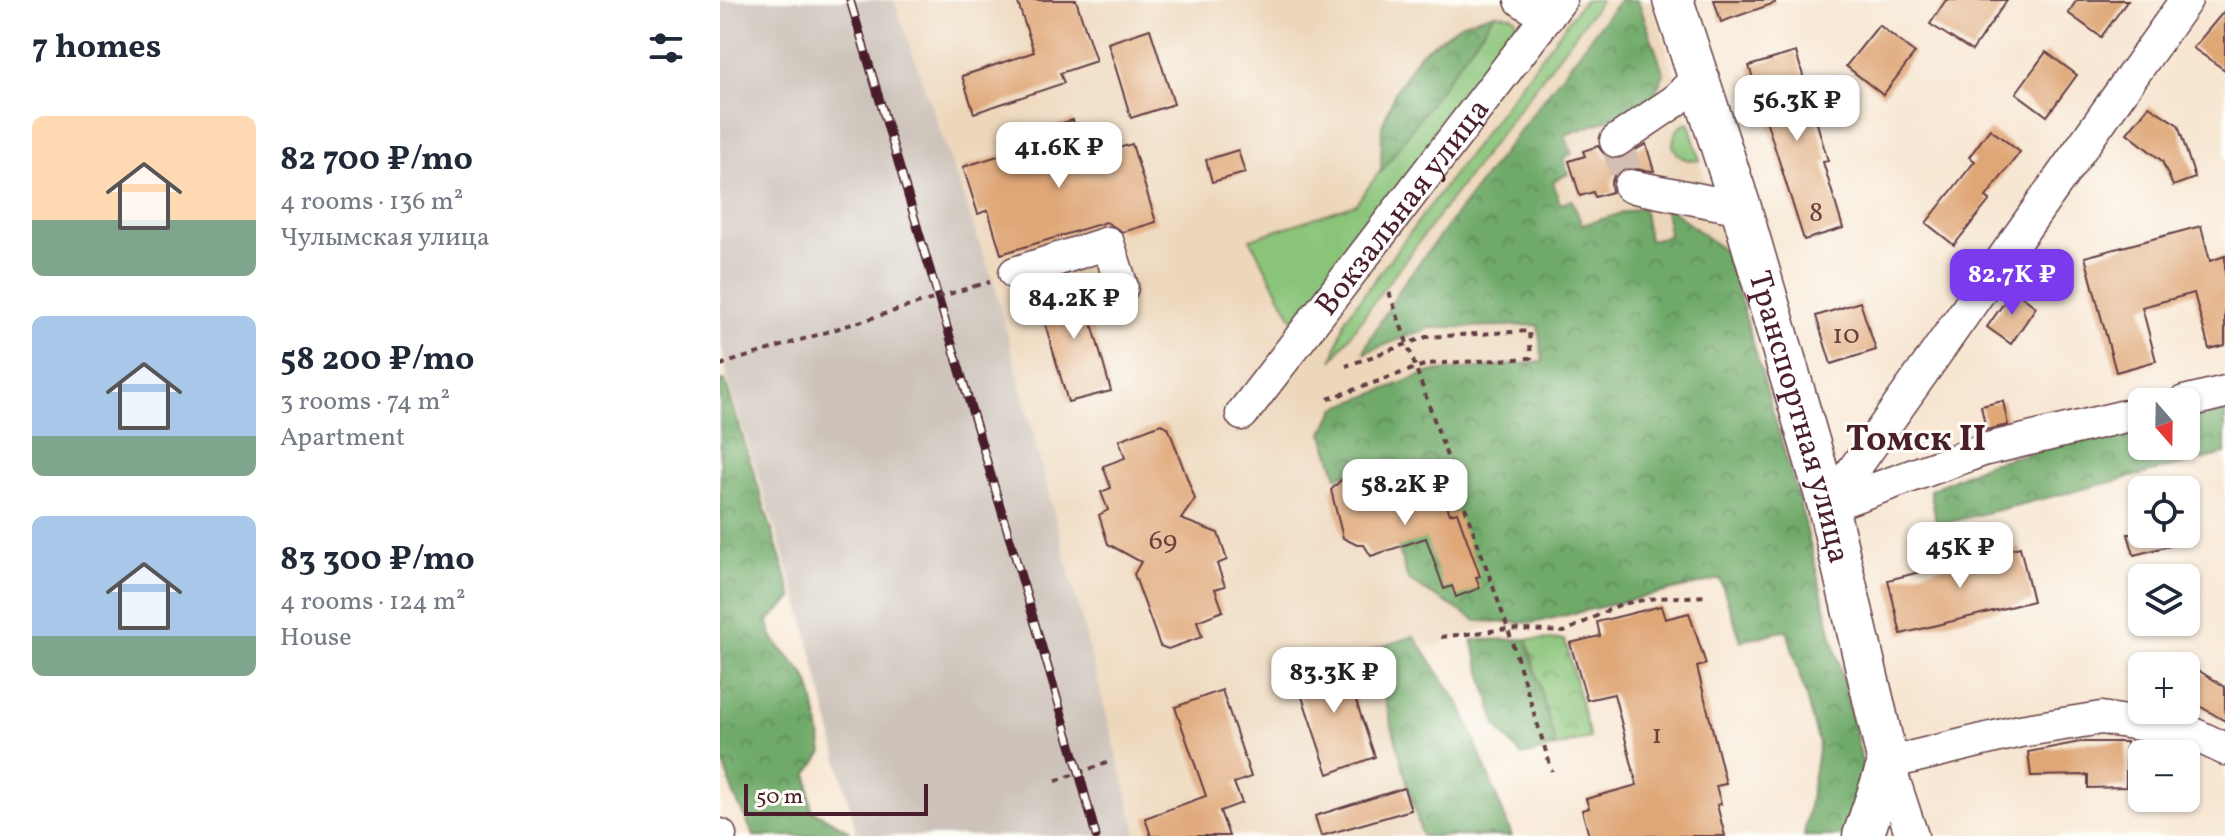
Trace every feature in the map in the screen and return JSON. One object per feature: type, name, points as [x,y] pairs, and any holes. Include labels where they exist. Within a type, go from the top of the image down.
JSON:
[{"type":"main road","name":"Транспортная улица","points":[[1673,0],[1741,208],[1828,506],[1888,763]]},
{"type":"main road","points":[[1863,836],[1888,763]]},
{"type":"street","points":[[1828,506],[2186,0]]},
{"type":"street","name":"Вокзальная улица","points":[[1242,414],[1543,6]]},
{"type":"street","points":[[1616,141],[1675,101],[1698,77]]},
{"type":"street","points":[[1630,186],[1741,208]]},
{"type":"street","points":[[1015,273],[1108,243],[1122,287]]},
{"type":"street","points":[[2200,398],[2225,392]]},
{"type":"street","points":[[1828,506],[1983,450],[2128,415]]},
{"type":"street","points":[[1888,763],[2020,731],[2101,718],[2189,732],[2225,749]]},
{"type":"street","name":"Транспортная улица","points":[[1888,763],[1912,836]]},
{"type":"path","points":[[720,365],[975,286]]},
{"type":"path","points":[[1389,292],[1508,629],[1552,771]]},
{"type":"path","points":[[1328,399],[1427,364],[1531,358],[1529,331],[1426,337],[1346,366]]},
{"type":"path","points":[[1441,637],[1508,629],[1564,632],[1621,604],[1656,598],[1709,596]]},
{"type":"path","points":[[1056,781],[1109,762]]},
{"type":"shaded area","points":[[720,0],[894,0],[995,287],[1138,836],[857,836],[802,613],[727,378],[720,334]]},
{"type":"shaded area","points":[[894,0],[1652,0],[1804,519],[1416,652],[1445,836],[1138,836],[995,287]]},
{"type":"green space","points":[[1584,0],[1601,0],[1332,361],[1346,318]]},
{"type":"green space","points":[[1619,0],[1638,0],[1664,74],[1649,105],[1565,135],[1572,154],[1563,158],[1568,174],[1553,181],[1560,204],[1572,200],[1582,225],[1643,207],[1649,240],[1669,236],[1665,205],[1727,253],[1804,519],[1860,752],[1863,769],[1842,836],[1804,836],[1819,744],[1787,630],[1741,641],[1720,579],[1533,623],[1477,621],[1408,580],[1374,465],[1337,477],[1323,433],[1336,408],[1430,372],[1543,362],[1538,325],[1429,328],[1364,353],[1403,284]]},
{"type":"green space","points":[[1495,13],[1513,16],[1517,22],[1515,33],[1311,305],[1293,320],[1250,239],[1356,204]]},
{"type":"green space","points":[[1495,13],[1381,172],[1382,126],[1395,92],[1419,54],[1462,23]]},
{"type":"green space","points":[[1689,123],[1700,160],[1684,159],[1673,146],[1676,131]]},
{"type":"green space","points":[[725,380],[793,598],[768,621],[770,630],[778,645],[806,677],[812,691],[823,752],[808,774],[811,810],[848,830],[849,836],[754,836],[734,795],[722,760],[720,381]]},
{"type":"green space","points":[[2225,405],[2225,454],[1937,525],[1930,490],[1986,464],[2128,428],[2128,460],[2200,460],[2200,411]]},
{"type":"green space","points":[[1414,636],[1462,708],[1512,836],[1422,836],[1371,650]]},
{"type":"green space","points":[[1527,639],[1556,747],[1522,756],[1497,727],[1472,640]]},
{"type":"green space","points":[[1527,639],[1565,640],[1590,738],[1556,747]]},
{"type":"building","points":[[1017,0],[1076,0],[1096,61],[1060,73],[1064,83],[974,113],[962,76],[1034,52]]},
{"type":"building","points":[[1714,0],[1774,0],[1775,3],[1721,22]]},
{"type":"building","points":[[1946,0],[2007,0],[1972,51],[1930,24]]},
{"type":"building","points":[[2077,0],[2128,0],[2101,37],[2068,13]]},
{"type":"building","points":[[2225,10],[2225,70],[2193,48]]},
{"type":"building","points":[[1879,25],[1915,53],[1883,95],[1846,66]]},
{"type":"building","points":[[1150,29],[1174,104],[1131,118],[1108,43]]},
{"type":"building","points":[[1796,52],[1828,161],[1823,162],[1843,228],[1804,240],[1749,66]]},
{"type":"building","points":[[2046,52],[2077,75],[2047,116],[2016,93]]},
{"type":"building","points":[[2149,106],[2178,125],[2195,178],[2173,186],[2162,161],[2127,133]]},
{"type":"building","points":[[1073,120],[1085,158],[1132,144],[1156,222],[1123,232],[1106,222],[1001,254],[988,210],[978,214],[963,167],[1055,138],[1051,126]]},
{"type":"building","points":[[1990,129],[2020,152],[1986,197],[1990,200],[1954,245],[1926,223],[1975,161],[1969,157]]},
{"type":"building","points":[[1646,144],[1654,171],[1625,168],[1615,174],[1611,183],[1612,192],[1595,197],[1593,192],[1580,196],[1569,161],[1585,156],[1583,151],[1598,146],[1607,158],[1618,160]]},
{"type":"building","points":[[1238,150],[1245,173],[1212,182],[1206,160]]},
{"type":"building","points":[[2201,226],[2210,261],[2225,256],[2225,345],[2209,349],[2194,293],[2142,307],[2156,361],[2116,372],[2085,257]]},
{"type":"building","points":[[1080,281],[1111,391],[1068,402],[1036,293]]},
{"type":"building","points":[[2013,290],[2036,307],[2011,344],[1987,327]]},
{"type":"building","points":[[1860,302],[1876,350],[1831,364],[1816,316]]},
{"type":"building","points":[[2003,401],[2008,425],[1986,430],[1981,406]]},
{"type":"building","points":[[1161,424],[1168,427],[1195,499],[1181,519],[1218,533],[1227,560],[1217,564],[1225,586],[1215,589],[1223,611],[1197,621],[1202,637],[1168,649],[1160,646],[1134,574],[1141,562],[1108,544],[1099,515],[1108,510],[1101,492],[1111,488],[1103,466],[1125,458],[1119,440]]},
{"type":"building","points":[[1373,465],[1388,510],[1442,491],[1450,514],[1457,512],[1480,576],[1476,577],[1480,588],[1456,597],[1452,586],[1444,589],[1426,538],[1371,556],[1364,545],[1343,538],[1331,490],[1347,474]]},
{"type":"building","points":[[2020,547],[2033,601],[1901,634],[1888,580]]},
{"type":"building","points":[[2132,548],[2162,548],[2134,555]]},
{"type":"building","points":[[1661,606],[1665,619],[1689,613],[1706,664],[1697,667],[1726,784],[1716,786],[1725,836],[1589,836],[1582,810],[1589,808],[1586,799],[1637,785],[1614,694],[1587,700],[1570,643],[1600,636],[1597,622]]},
{"type":"building","points":[[1341,657],[1375,757],[1328,774],[1294,673]]},
{"type":"building","points":[[2200,671],[2225,687],[2225,721],[2200,706]]},
{"type":"building","points":[[1222,690],[1251,777],[1234,783],[1242,803],[1220,811],[1229,836],[1151,836],[1145,818],[1206,796],[1175,707]]},
{"type":"building","points":[[2080,742],[2126,742],[2126,787],[2088,788],[2088,775],[2031,776],[2028,752]]},
{"type":"building","points":[[1404,788],[1411,810],[1321,836],[1315,816]]},
{"type":"tunnel","points":[[1616,141],[1630,186]]},
{"type":"railway","points":[[850,0],[1096,836]]},
{"type":"district","name":"Томск II","points":[[1916,437]]}]
